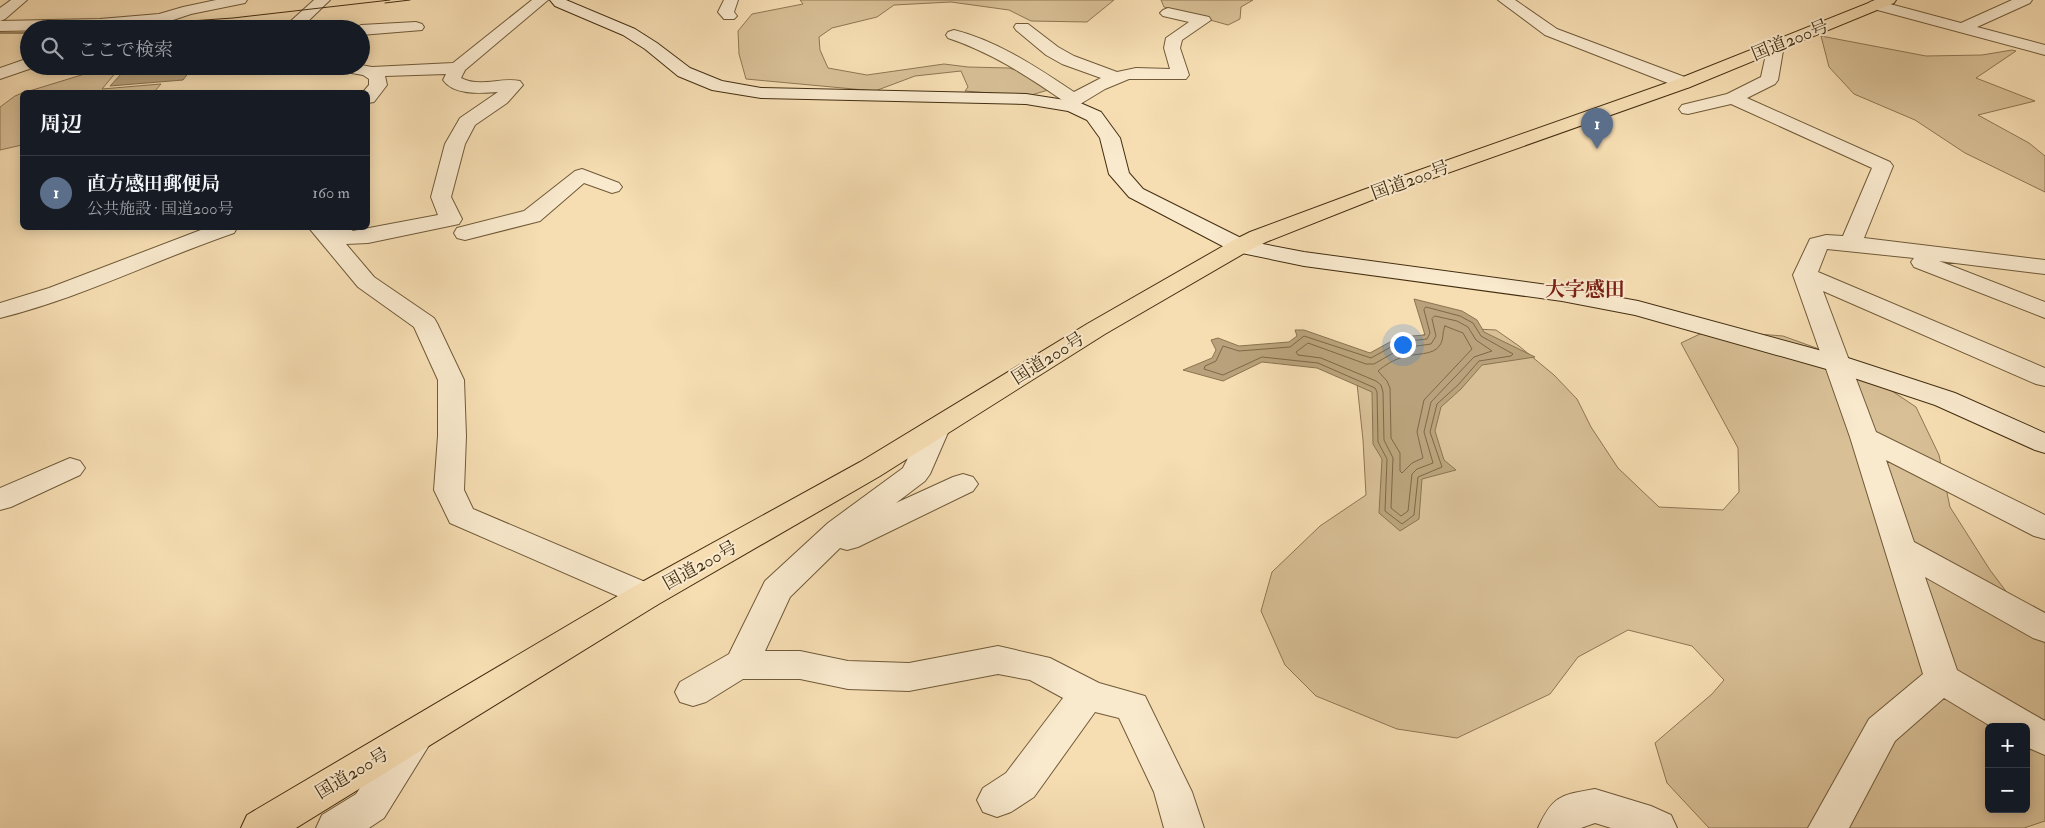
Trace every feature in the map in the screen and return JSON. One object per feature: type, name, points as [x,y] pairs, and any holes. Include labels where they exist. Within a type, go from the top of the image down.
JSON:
[{"type":"highway","name":"国道200号","points":[[261,828],[645,596],[870,469],[1096,329],[1240,246],[1370,194],[1684,83],[1882,3]]},
{"type":"street","points":[[0,16],[20,0]]},
{"type":"street","points":[[151,20],[161,19],[188,10],[240,0]]},
{"type":"street","points":[[300,20],[323,0]]},
{"type":"street","points":[[481,248],[458,226],[441,197],[455,144],[468,122],[500,99],[514,85],[475,87],[458,85],[452,80],[457,68],[541,0]]},
{"type":"street","points":[[557,0],[560,3],[629,32],[651,46],[684,72],[718,86],[761,93],[1026,99],[1069,102],[1118,78],[1135,73],[1180,75],[1172,48],[1174,38],[1204,20],[1168,12]]},
{"type":"street","points":[[729,16],[726,12],[731,0]]},
{"type":"street","points":[[1505,0],[1551,32],[1684,83]]},
{"type":"street","points":[[1962,28],[2025,0]]},
{"type":"street","points":[[1882,3],[1962,28],[2045,49]]},
{"type":"street","points":[[0,26],[20,26]]},
{"type":"street","points":[[370,30],[416,27]]},
{"type":"street","points":[[1022,27],[1068,60],[1118,78]]},
{"type":"street","points":[[954,35],[976,41],[1002,53],[1069,102],[1094,116],[1110,138],[1119,174],[1136,193],[1240,246],[1304,259],[1562,294],[1628,306],[1839,364],[1946,399],[2045,444]]},
{"type":"street","points":[[1688,109],[1733,98],[1769,80],[1776,45]]},
{"type":"street","points":[[0,74],[20,66]]},
{"type":"street","points":[[370,72],[457,68]]},
{"type":"street","points":[[370,73],[377,77],[378,85],[370,95]]},
{"type":"street","points":[[1733,98],[1883,166],[1852,242]]},
{"type":"street","points":[[338,230],[348,238],[532,216],[582,174],[612,187]]},
{"type":"street","points":[[0,311],[98,278],[220,230]]},
{"type":"street","points":[[322,230],[366,282],[425,323],[451,380],[452,436],[449,490],[461,516],[645,596]]},
{"type":"street","points":[[2017,723],[1942,678],[1864,437],[1806,275],[1818,244],[1826,242],[1852,242],[2045,267]]},
{"type":"street","points":[[1886,247],[2045,311]]},
{"type":"street","points":[[1806,275],[2045,378]]},
{"type":"street","points":[[742,665],[778,590],[839,531],[915,474],[936,428]]},
{"type":"street","points":[[1864,437],[2045,528]]},
{"type":"street","points":[[0,500],[70,468]]},
{"type":"street","points":[[814,555],[963,484]]},
{"type":"street","points":[[1900,548],[2045,629]]},
{"type":"street","points":[[693,692],[737,665],[800,665],[848,674],[909,676],[998,660],[1038,668],[1091,696],[1132,706],[1173,792],[1184,828]]},
{"type":"street","points":[[1828,828],[1882,730],[1942,678]]},
{"type":"street","points":[[996,800],[1020,785],[1080,703],[1091,696]]},
{"type":"street","points":[[2030,731],[2045,740]]},
{"type":"street","points":[[336,828],[370,806],[417,734]]},
{"type":"street","points":[[1558,828],[1570,811],[1595,806],[1637,818],[1657,828]]},
{"type":"shaded area","points":[[800,0],[1114,0],[1087,22],[1031,21],[1009,10],[951,2],[894,5],[877,17],[832,28],[819,37],[820,50],[828,68],[867,75],[944,64],[968,67],[1009,68],[1037,77],[1055,88],[1028,96],[965,91],[968,87],[961,71],[915,76],[875,91],[746,79],[739,54],[738,31],[752,14],[803,4]]},
{"type":"shaded area","points":[[1161,0],[1253,0],[1241,7],[1240,19],[1228,25],[1164,7]]},
{"type":"shaded area","points":[[1821,36],[1926,56],[1982,55],[2016,51],[1976,78],[2035,101],[1978,115],[2029,143],[2045,156],[2045,192],[1965,153],[1915,120],[1854,94],[1829,67]]},
{"type":"shaded area","points":[[81,75],[114,75],[102,89],[161,84],[156,90],[33,90]]},
{"type":"shaded area","points":[[20,94],[20,145],[0,150],[0,107]]},
{"type":"shaded area","points":[[1455,328],[1496,330],[1554,375],[1577,399],[1591,427],[1618,468],[1659,507],[1723,510],[1739,492],[1738,448],[1681,343],[1700,334],[1732,332],[1783,336],[1819,349],[1877,381],[1916,407],[1939,455],[1950,507],[1990,570],[2045,643],[2045,821],[2024,828],[1709,828],[1667,783],[1655,743],[1712,694],[1724,680],[1692,646],[1628,630],[1578,657],[1550,694],[1457,738],[1397,729],[1316,696],[1285,665],[1261,611],[1272,572],[1320,526],[1366,495],[1363,440],[1356,374],[1396,344],[1432,332]]},
{"type":"water","points":[[120,75],[187,75],[183,80],[110,86]]},
{"type":"water","points":[[1414,299],[1462,311],[1477,320],[1484,332],[1535,357],[1482,365],[1461,389],[1441,407],[1435,431],[1444,460],[1456,470],[1422,479],[1419,519],[1400,531],[1379,513],[1382,459],[1373,444],[1372,392],[1317,368],[1262,362],[1223,381],[1183,370],[1212,358],[1216,350],[1211,340],[1218,338],[1239,346],[1289,342],[1297,336],[1295,330],[1304,330],[1370,353],[1399,337],[1425,335]]},
{"type":"tram line","points":[[204,20],[390,0]]},
{"type":"tram line","points":[[385,3],[410,0]]},
{"type":"tram line","points":[[0,33],[20,33]]},
{"type":"place","name":"直方感田郵便局","points":[[1597,149]]},
{"type":"district","name":"大字感田","points":[[1585,289]]}]
